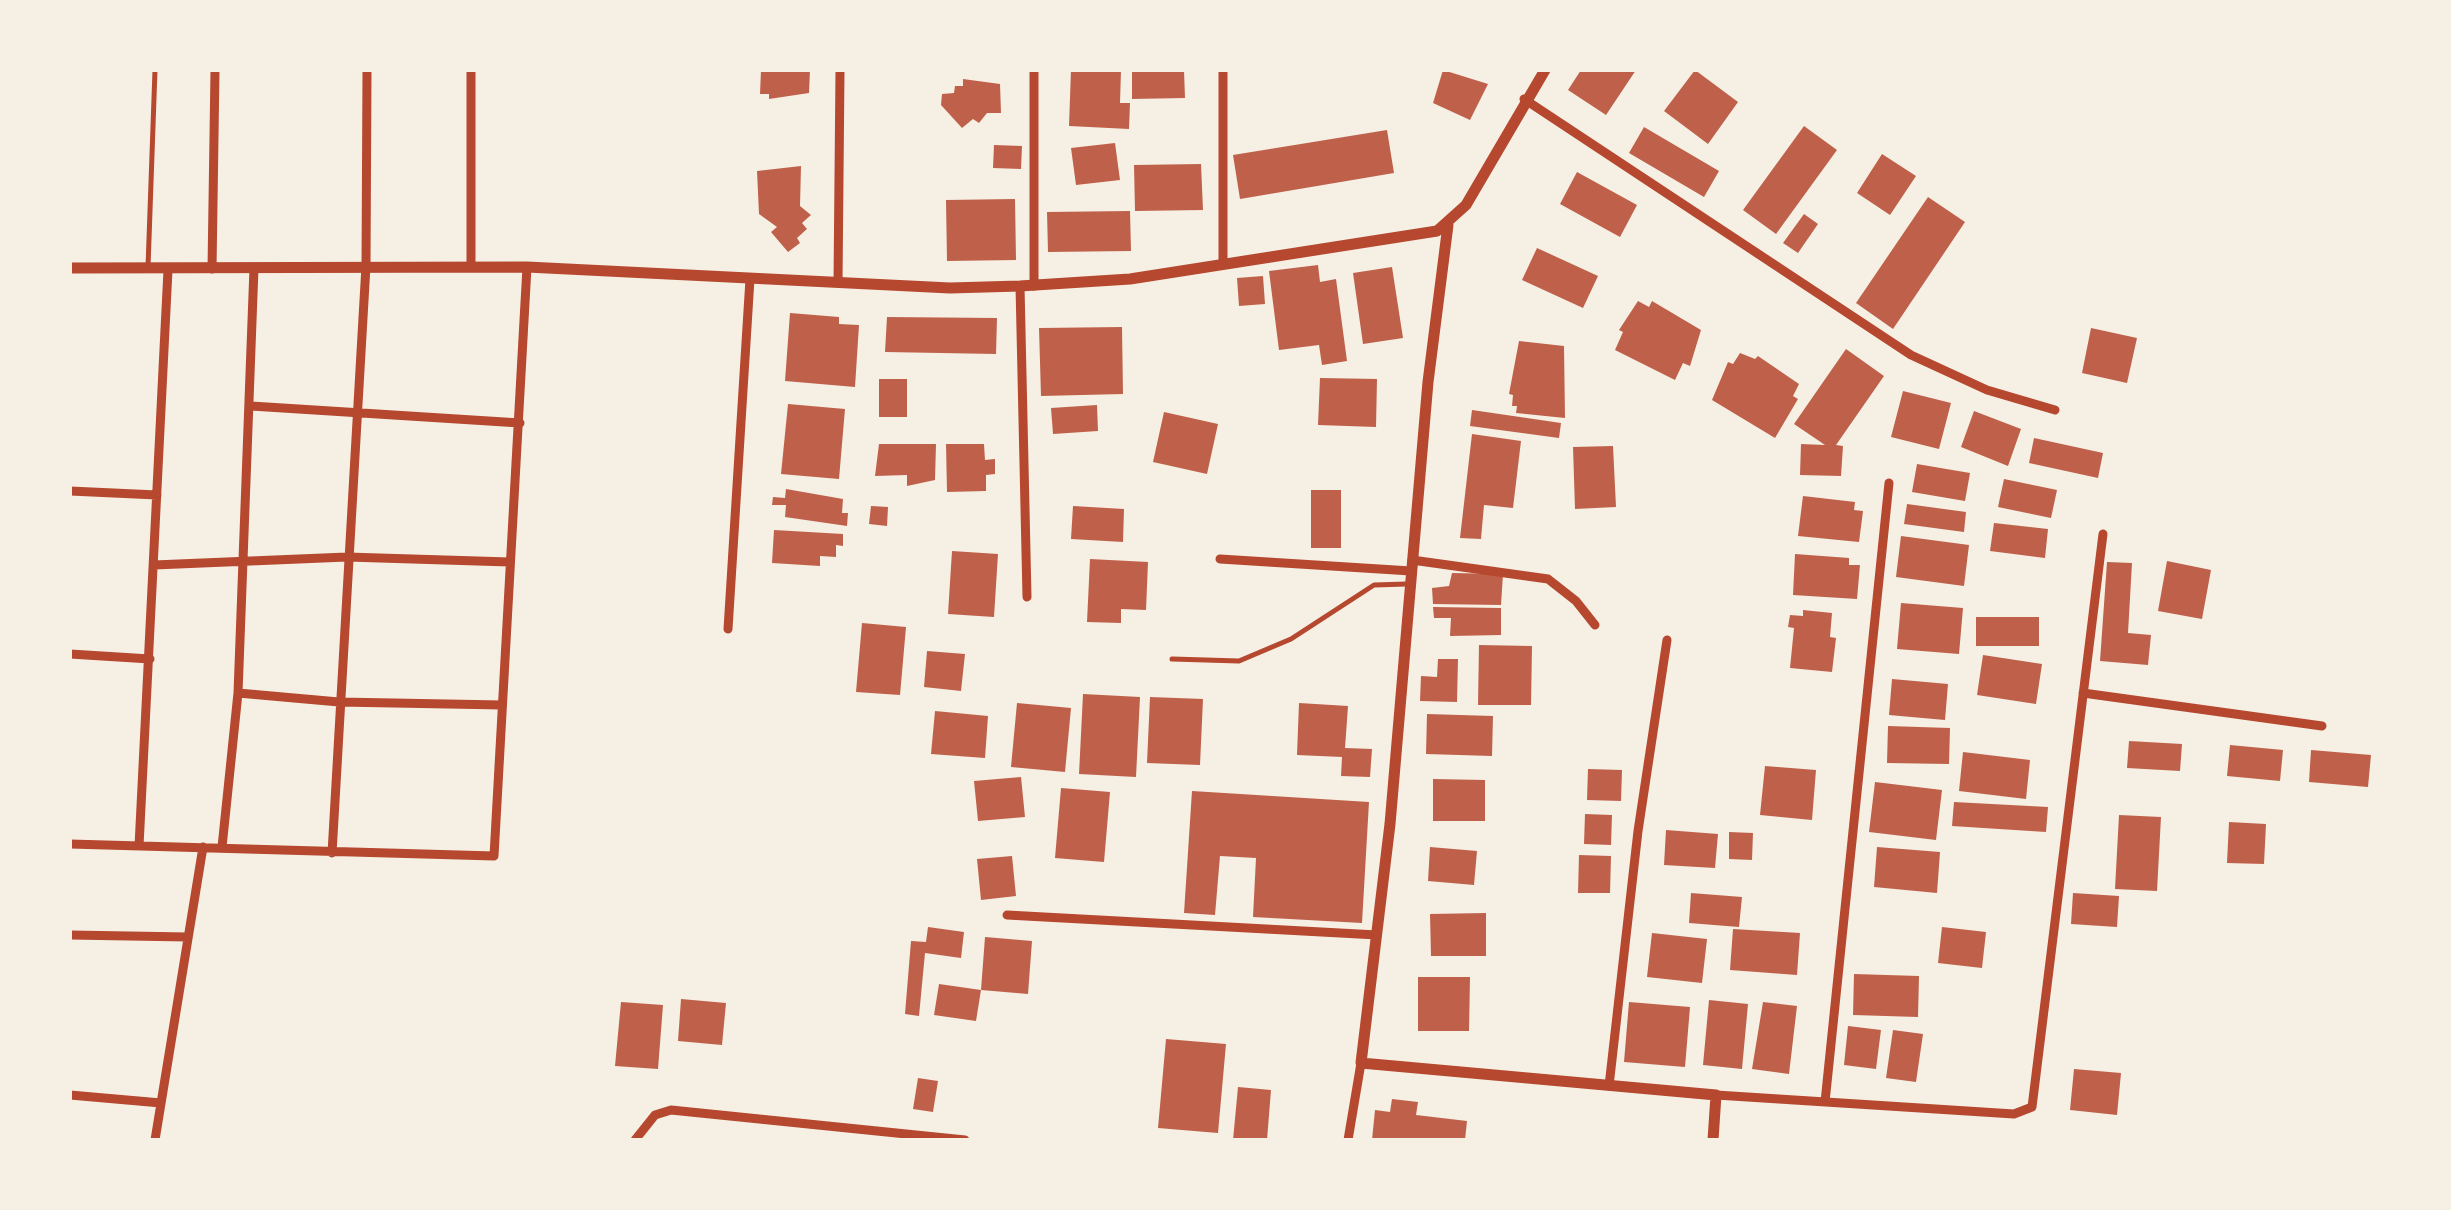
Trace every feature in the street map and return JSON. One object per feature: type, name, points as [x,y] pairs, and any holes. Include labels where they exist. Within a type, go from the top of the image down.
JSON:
[{"type":"street","points":[[212,269],[215,70]]},
{"type":"street","points":[[332,853],[366,266],[367,70]]},
{"type":"street","points":[[471,70],[471,267]]},
{"type":"street","points":[[838,284],[840,70]]},
{"type":"street","points":[[1034,70],[1034,286]]},
{"type":"street","points":[[1223,70],[1224,263]]},
{"type":"street","points":[[70,268],[528,267],[838,284],[1020,286],[1130,278],[1425,234],[1448,225],[1466,205],[1524,99],[1545,70]]},
{"type":"street","points":[[1524,99],[1912,356],[1987,390],[2055,410]]},
{"type":"street","points":[[1348,1140],[1362,1063],[1377,935],[1448,225]]},
{"type":"street","points":[[70,844],[494,856],[528,267]]},
{"type":"street","points":[[222,847],[238,693],[254,268]]},
{"type":"street","points":[[139,846],[168,270]]},
{"type":"street","points":[[728,628],[750,279]]},
{"type":"street","points":[[1020,286],[1027,597]]},
{"type":"street","points":[[251,406],[520,423]]},
{"type":"street","points":[[1825,1102],[1889,483]]},
{"type":"street","points":[[70,491],[157,495]]},
{"type":"street","points":[[1362,1063],[1716,1095],[2028,1112],[2032,1107],[2103,534]]},
{"type":"street","points":[[154,565],[347,557],[510,562]]},
{"type":"street","points":[[1220,559],[1548,579],[1576,601],[1594,624]]},
{"type":"street","points":[[1609,1086],[1638,831],[1668,640]]},
{"type":"street","points":[[70,654],[150,659]]},
{"type":"street","points":[[238,693],[339,702],[502,705]]},
{"type":"street","points":[[2083,693],[2322,726]]},
{"type":"street","points":[[155,1140],[203,847]]},
{"type":"street","points":[[1008,914],[1377,935]]},
{"type":"street","points":[[70,935],[188,937]]},
{"type":"street","points":[[70,1095],[161,1103]]},
{"type":"street","points":[[1713,1140],[1716,1095]]},
{"type":"street","points":[[635,1140],[655,1116],[671,1110],[965,1140]]},
{"type":"lane","points":[[148,269],[155,70]]},
{"type":"lane","points":[[1172,659],[1240,661],[1291,639],[1374,585],[1411,571]]},
{"type":"building","points":[[761,70],[810,70],[809,93],[769,99],[769,94],[760,94]]},
{"type":"building","points":[[1071,70],[1121,70],[1120,103],[1130,103],[1129,129],[1069,126]]},
{"type":"building","points":[[1132,70],[1184,70],[1185,98],[1132,99]]},
{"type":"building","points":[[1443,70],[1488,84],[1470,120],[1433,103]]},
{"type":"building","points":[[1581,70],[1636,70],[1606,115],[1568,90]]},
{"type":"building","points":[[1695,70],[1738,102],[1708,144],[1664,111]]},
{"type":"building","points":[[963,79],[1000,84],[1001,113],[987,113],[979,123],[973,119],[962,128],[941,105],[942,94],[954,93],[955,86],[963,86]]},
{"type":"building","points":[[1804,126],[1837,150],[1776,234],[1743,210]]},
{"type":"building","points":[[1644,127],[1719,171],[1704,197],[1629,153]]},
{"type":"building","points":[[1387,130],[1394,173],[1240,199],[1233,155]]},
{"type":"building","points":[[1115,143],[1120,180],[1076,185],[1071,148]]},
{"type":"building","points":[[994,145],[1022,146],[1021,169],[993,168]]},
{"type":"building","points":[[1882,154],[1916,176],[1890,215],[1857,193]]},
{"type":"building","points":[[1201,164],[1203,210],[1135,211],[1134,165]]},
{"type":"building","points":[[801,166],[800,206],[811,215],[802,223],[807,229],[797,238],[800,243],[788,252],[771,232],[777,227],[759,214],[757,171]]},
{"type":"building","points":[[1577,172],[1637,205],[1620,237],[1560,204]]},
{"type":"building","points":[[1928,197],[1965,222],[1893,329],[1856,303]]},
{"type":"building","points":[[1015,199],[1016,260],[947,261],[946,200]]},
{"type":"building","points":[[1130,211],[1131,251],[1048,252],[1047,212]]},
{"type":"building","points":[[1804,214],[1818,224],[1798,253],[1783,243]]},
{"type":"building","points":[[1537,248],[1598,276],[1583,308],[1522,280]]},
{"type":"building","points":[[1318,265],[1320,282],[1336,279],[1347,361],[1322,365],[1319,345],[1279,350],[1269,271]]},
{"type":"building","points":[[1392,267],[1403,338],[1363,344],[1353,273]]},
{"type":"building","points":[[1263,276],[1265,304],[1239,306],[1237,278]]},
{"type":"building","points":[[1638,301],[1649,307],[1652,301],[1701,330],[1690,366],[1683,363],[1675,380],[1615,350],[1623,332],[1619,330]]},
{"type":"building","points":[[790,313],[839,317],[839,324],[859,325],[855,387],[785,381]]},
{"type":"building","points":[[887,317],[997,318],[996,354],[885,352]]},
{"type":"building","points":[[1122,327],[1123,394],[1041,396],[1039,328]]},
{"type":"building","points":[[2091,328],[2137,338],[2127,383],[2082,373]]},
{"type":"building","points":[[1519,341],[1564,346],[1565,418],[1516,413],[1513,395],[1509,394]]},
{"type":"building","points":[[1846,349],[1884,376],[1836,445],[1843,446],[1841,476],[1800,475],[1801,444],[1825,445],[1794,424]]},
{"type":"building","points":[[1740,353],[1755,359],[1758,356],[1799,384],[1793,396],[1798,399],[1775,438],[1712,400],[1728,362],[1733,364]]},
{"type":"building","points":[[1320,378],[1377,379],[1376,427],[1318,425]]},
{"type":"building","points":[[879,379],[907,379],[907,417],[879,417]]},
{"type":"building","points":[[1903,391],[1951,403],[1939,449],[1891,437]]},
{"type":"building","points":[[788,404],[845,409],[839,479],[781,474]]},
{"type":"building","points":[[1097,405],[1098,431],[1053,434],[1051,408]]},
{"type":"building","points":[[1472,410],[1561,423],[1559,438],[1470,426]]},
{"type":"building","points":[[1974,411],[2021,429],[2008,466],[1961,447]]},
{"type":"building","points":[[1164,412],[1218,424],[1207,474],[1153,462]]},
{"type":"building","points":[[1472,434],[1521,441],[1513,508],[1484,505],[1481,539],[1460,538]]},
{"type":"building","points":[[2034,438],[2103,453],[2098,478],[2029,463]]},
{"type":"building","points":[[879,444],[936,444],[935,480],[907,486],[907,475],[875,476]]},
{"type":"building","points":[[946,444],[984,444],[985,460],[995,459],[995,474],[986,475],[986,491],[947,492]]},
{"type":"building","points":[[1613,446],[1616,507],[1575,509],[1573,447]]},
{"type":"building","points":[[1917,464],[1970,473],[1965,501],[1912,492]]},
{"type":"building","points":[[2004,479],[2057,490],[2051,518],[1998,507]]},
{"type":"building","points":[[786,489],[843,499],[842,513],[848,513],[847,526],[785,517],[786,505],[772,505],[773,497],[785,498]]},
{"type":"building","points":[[1311,490],[1341,490],[1341,548],[1311,548]]},
{"type":"building","points":[[1803,496],[1855,502],[1854,510],[1863,511],[1859,542],[1798,536]]},
{"type":"building","points":[[1907,504],[1966,512],[1964,532],[1904,524]]},
{"type":"building","points":[[871,506],[888,507],[887,526],[869,524]]},
{"type":"building","points":[[1073,506],[1124,509],[1123,542],[1071,539]]},
{"type":"building","points":[[1994,523],[2048,529],[2045,558],[1990,551]]},
{"type":"building","points":[[774,530],[843,534],[843,546],[836,545],[836,557],[820,556],[820,566],[772,563]]},
{"type":"building","points":[[1901,536],[1969,545],[1964,586],[1896,577]]},
{"type":"building","points":[[952,551],[998,554],[994,617],[948,614]]},
{"type":"building","points":[[1795,554],[1849,558],[1849,565],[1860,565],[1857,599],[1793,595]]},
{"type":"building","points":[[1090,559],[1148,562],[1146,610],[1121,609],[1121,623],[1087,622]]},
{"type":"building","points":[[2167,561],[2211,570],[2202,619],[2158,611]]},
{"type":"building","points":[[2107,562],[2132,563],[2128,633],[2151,635],[2148,665],[2100,661]]},
{"type":"building","points":[[1452,573],[1503,574],[1501,605],[1433,604],[1432,588],[1449,586]]},
{"type":"building","points":[[1901,603],[1963,608],[1959,654],[1897,649]]},
{"type":"building","points":[[1433,607],[1501,608],[1501,635],[1450,636],[1451,618],[1434,618]]},
{"type":"building","points":[[1803,610],[1832,613],[1830,637],[1836,638],[1832,672],[1790,668],[1794,628],[1788,627],[1790,615],[1803,616]]},
{"type":"building","points":[[1976,617],[2039,617],[2039,646],[1976,646]]},
{"type":"building","points":[[862,623],[906,627],[900,695],[856,692]]},
{"type":"building","points":[[1479,645],[1532,646],[1531,705],[1478,705]]},
{"type":"building","points":[[927,651],[965,654],[961,691],[924,687]]},
{"type":"building","points":[[1983,655],[2042,664],[2036,704],[1977,695]]},
{"type":"building","points":[[1438,659],[1458,659],[1457,702],[1420,701],[1421,676],[1437,677]]},
{"type":"building","points":[[1892,679],[1948,684],[1945,720],[1889,715]]},
{"type":"building","points":[[1083,694],[1140,697],[1136,777],[1079,774]]},
{"type":"building","points":[[1150,697],[1203,699],[1200,765],[1147,763]]},
{"type":"building","points":[[1017,703],[1071,708],[1065,772],[1011,767]]},
{"type":"building","points":[[1299,703],[1348,706],[1345,748],[1372,749],[1370,777],[1341,776],[1342,757],[1297,755]]},
{"type":"building","points":[[935,711],[988,716],[985,758],[931,754]]},
{"type":"building","points":[[1427,714],[1493,716],[1492,756],[1426,754]]},
{"type":"building","points":[[1888,726],[1950,728],[1949,764],[1887,763]]},
{"type":"building","points":[[2129,741],[2182,744],[2180,771],[2127,768]]},
{"type":"building","points":[[2230,745],[2283,750],[2280,781],[2227,776]]},
{"type":"building","points":[[2311,750],[2371,755],[2368,787],[2309,782]]},
{"type":"building","points":[[1963,752],[2030,760],[2026,799],[1959,791]]},
{"type":"building","points":[[1765,766],[1816,770],[1812,820],[1760,815]]},
{"type":"building","points":[[1588,769],[1622,770],[1621,801],[1587,800]]},
{"type":"building","points":[[1021,777],[1025,817],[978,821],[974,781]]},
{"type":"building","points":[[1433,779],[1485,780],[1485,821],[1433,821]]},
{"type":"building","points":[[1875,782],[1942,790],[1936,840],[1869,832]]},
{"type":"building","points":[[1061,788],[1110,792],[1104,862],[1055,858]]},
{"type":"building","points":[[1192,791],[1369,802],[1362,923],[1253,917],[1256,858],[1220,856],[1215,915],[1184,913]]},
{"type":"building","points":[[1954,802],[2048,807],[2046,832],[1952,826]]},
{"type":"building","points":[[1585,814],[1612,815],[1611,845],[1584,844]]},
{"type":"building","points":[[2119,815],[2161,817],[2157,891],[2115,889]]},
{"type":"building","points":[[2229,822],[2266,824],[2264,864],[2227,863]]},
{"type":"building","points":[[1666,830],[1718,834],[1715,868],[1664,865]]},
{"type":"building","points":[[1729,832],[1753,833],[1752,860],[1729,859]]},
{"type":"building","points":[[1430,847],[1477,851],[1474,885],[1428,881]]},
{"type":"building","points":[[1877,847],[1940,852],[1937,893],[1874,887]]},
{"type":"building","points":[[1579,855],[1611,856],[1610,893],[1578,893]]},
{"type":"building","points":[[1012,856],[1016,896],[981,900],[977,859]]},
{"type":"building","points":[[1691,893],[1742,897],[1739,927],[1689,923]]},
{"type":"building","points":[[2073,893],[2119,896],[2117,927],[2071,924]]},
{"type":"building","points":[[1486,913],[1486,956],[1431,956],[1430,914]]},
{"type":"building","points":[[928,927],[964,932],[961,958],[925,953],[919,1016],[905,1014],[911,941],[926,942]]},
{"type":"building","points":[[1942,927],[1986,932],[1982,968],[1938,963]]},
{"type":"building","points":[[1733,929],[1800,933],[1797,975],[1730,970]]},
{"type":"building","points":[[1652,933],[1707,939],[1702,983],[1647,977]]},
{"type":"building","points":[[985,937],[1032,941],[1028,994],[981,990]]},
{"type":"building","points":[[1854,974],[1919,976],[1918,1017],[1853,1015]]},
{"type":"building","points":[[1418,977],[1470,977],[1469,1031],[1418,1031]]},
{"type":"building","points":[[939,984],[981,990],[976,1021],[934,1015]]},
{"type":"building","points":[[681,999],[726,1003],[722,1045],[678,1041]]},
{"type":"building","points":[[1709,1000],[1748,1004],[1742,1069],[1703,1065]]},
{"type":"building","points":[[621,1002],[663,1005],[658,1069],[615,1066]]},
{"type":"building","points":[[1629,1002],[1690,1007],[1685,1067],[1624,1062]]},
{"type":"building","points":[[1763,1002],[1797,1006],[1789,1074],[1752,1069]]},
{"type":"building","points":[[1848,1026],[1881,1030],[1876,1069],[1844,1065]]},
{"type":"building","points":[[1893,1030],[1923,1034],[1916,1082],[1886,1078]]},
{"type":"building","points":[[1166,1039],[1226,1044],[1218,1133],[1158,1128]]},
{"type":"building","points":[[2074,1069],[2121,1073],[2117,1115],[2070,1110]]},
{"type":"building","points":[[918,1078],[938,1081],[933,1112],[913,1109]]},
{"type":"building","points":[[1238,1087],[1271,1090],[1267,1140],[1233,1140]]},
{"type":"building","points":[[1392,1099],[1418,1102],[1416,1115],[1467,1121],[1465,1140],[1372,1140],[1375,1110],[1390,1112]]}]
